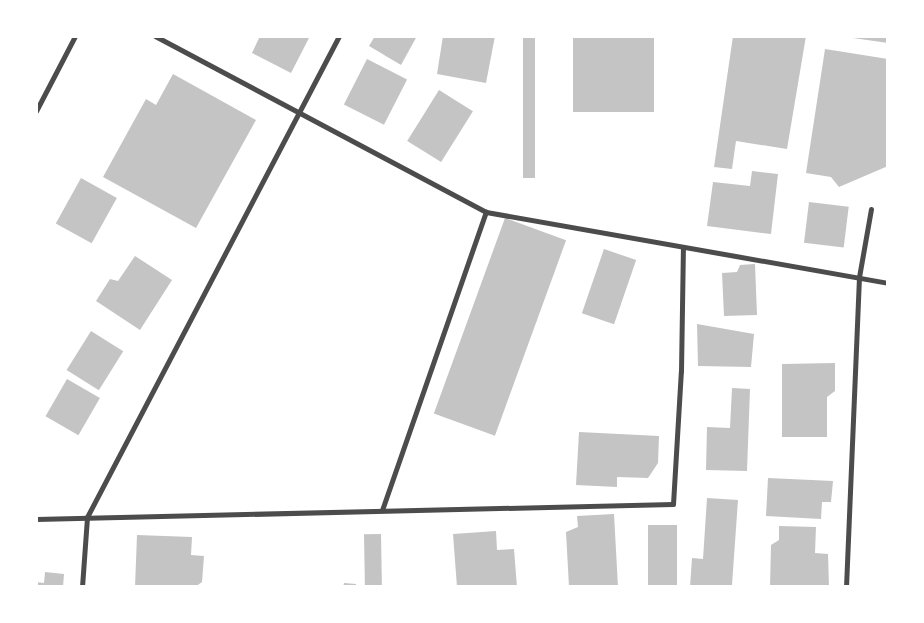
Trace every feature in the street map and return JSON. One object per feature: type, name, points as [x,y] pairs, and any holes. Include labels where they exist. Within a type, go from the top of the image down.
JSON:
[{"type":"street","points":[[36,111],[75,36]]},
{"type":"street","points":[[155,36],[298,114],[486,212],[683,249],[888,283]]},
{"type":"street","points":[[82,587],[86,517],[339,36]]},
{"type":"street","points":[[846,587],[859,277],[871,208]]},
{"type":"street","points":[[382,510],[486,212]]},
{"type":"street","points":[[36,519],[672,504],[681,371],[683,249]]},
{"type":"building","points":[[260,36],[310,36],[291,73],[252,53]]},
{"type":"building","points":[[375,36],[417,36],[401,65],[369,46]]},
{"type":"building","points":[[443,36],[495,36],[486,83],[437,74]]},
{"type":"building","points":[[523,36],[535,36],[535,178],[523,178]]},
{"type":"building","points":[[573,36],[654,36],[654,112],[573,112]]},
{"type":"building","points":[[733,36],[806,36],[787,149],[736,141],[732,169],[714,167]]},
{"type":"building","points":[[888,36],[888,43],[846,37]]},
{"type":"building","points":[[825,49],[888,59],[888,166],[839,187],[831,177],[806,173]]},
{"type":"building","points":[[367,59],[407,79],[384,125],[344,104]]},
{"type":"building","points":[[173,74],[256,120],[196,228],[103,177],[146,99],[156,105]]},
{"type":"building","points":[[439,90],[473,111],[441,162],[407,141]]},
{"type":"building","points":[[752,171],[778,174],[771,234],[707,226],[713,182],[750,186]]},
{"type":"building","points":[[81,178],[117,198],[92,243],[56,223]]},
{"type":"building","points":[[809,202],[849,207],[844,248],[804,243]]},
{"type":"building","points":[[505,218],[566,240],[495,436],[434,413]]},
{"type":"building","points":[[604,249],[636,260],[614,324],[582,313]]},
{"type":"building","points":[[135,256],[172,280],[140,330],[96,301],[110,279],[118,281]]},
{"type":"building","points":[[755,264],[757,315],[724,316],[722,273],[737,272],[740,265]]},
{"type":"building","points":[[697,324],[754,334],[751,367],[698,366]]},
{"type":"building","points":[[91,331],[123,351],[99,390],[67,370]]},
{"type":"building","points":[[835,363],[835,391],[827,397],[827,437],[782,437],[782,364]]},
{"type":"building","points":[[67,379],[100,398],[78,435],[46,416]]},
{"type":"building","points":[[732,388],[750,389],[747,471],[706,470],[707,427],[730,428]]},
{"type":"building","points":[[579,432],[659,436],[658,463],[648,478],[617,477],[617,487],[576,485]]},
{"type":"building","points":[[768,478],[833,481],[831,502],[822,502],[821,519],[766,516]]},
{"type":"building","points":[[707,498],[738,500],[732,585],[729,587],[690,587],[692,558],[703,559]]},
{"type":"building","points":[[614,514],[618,587],[569,587],[566,532],[578,527],[577,516]]},
{"type":"building","points":[[648,525],[677,525],[677,587],[648,587]]},
{"type":"building","points":[[779,526],[816,527],[815,553],[828,554],[829,587],[770,587],[771,545],[779,540]]},
{"type":"building","points":[[496,531],[497,550],[514,549],[517,587],[457,587],[453,534]]},
{"type":"building","points":[[364,534],[381,534],[382,587],[365,587]]},
{"type":"building","points":[[137,535],[192,537],[191,555],[204,556],[202,582],[195,587],[135,587]]},
{"type":"building","points":[[45,572],[64,574],[63,587],[36,587],[36,582],[44,583]]},
{"type":"building","points":[[344,583],[356,584],[356,587],[343,587]]}]
